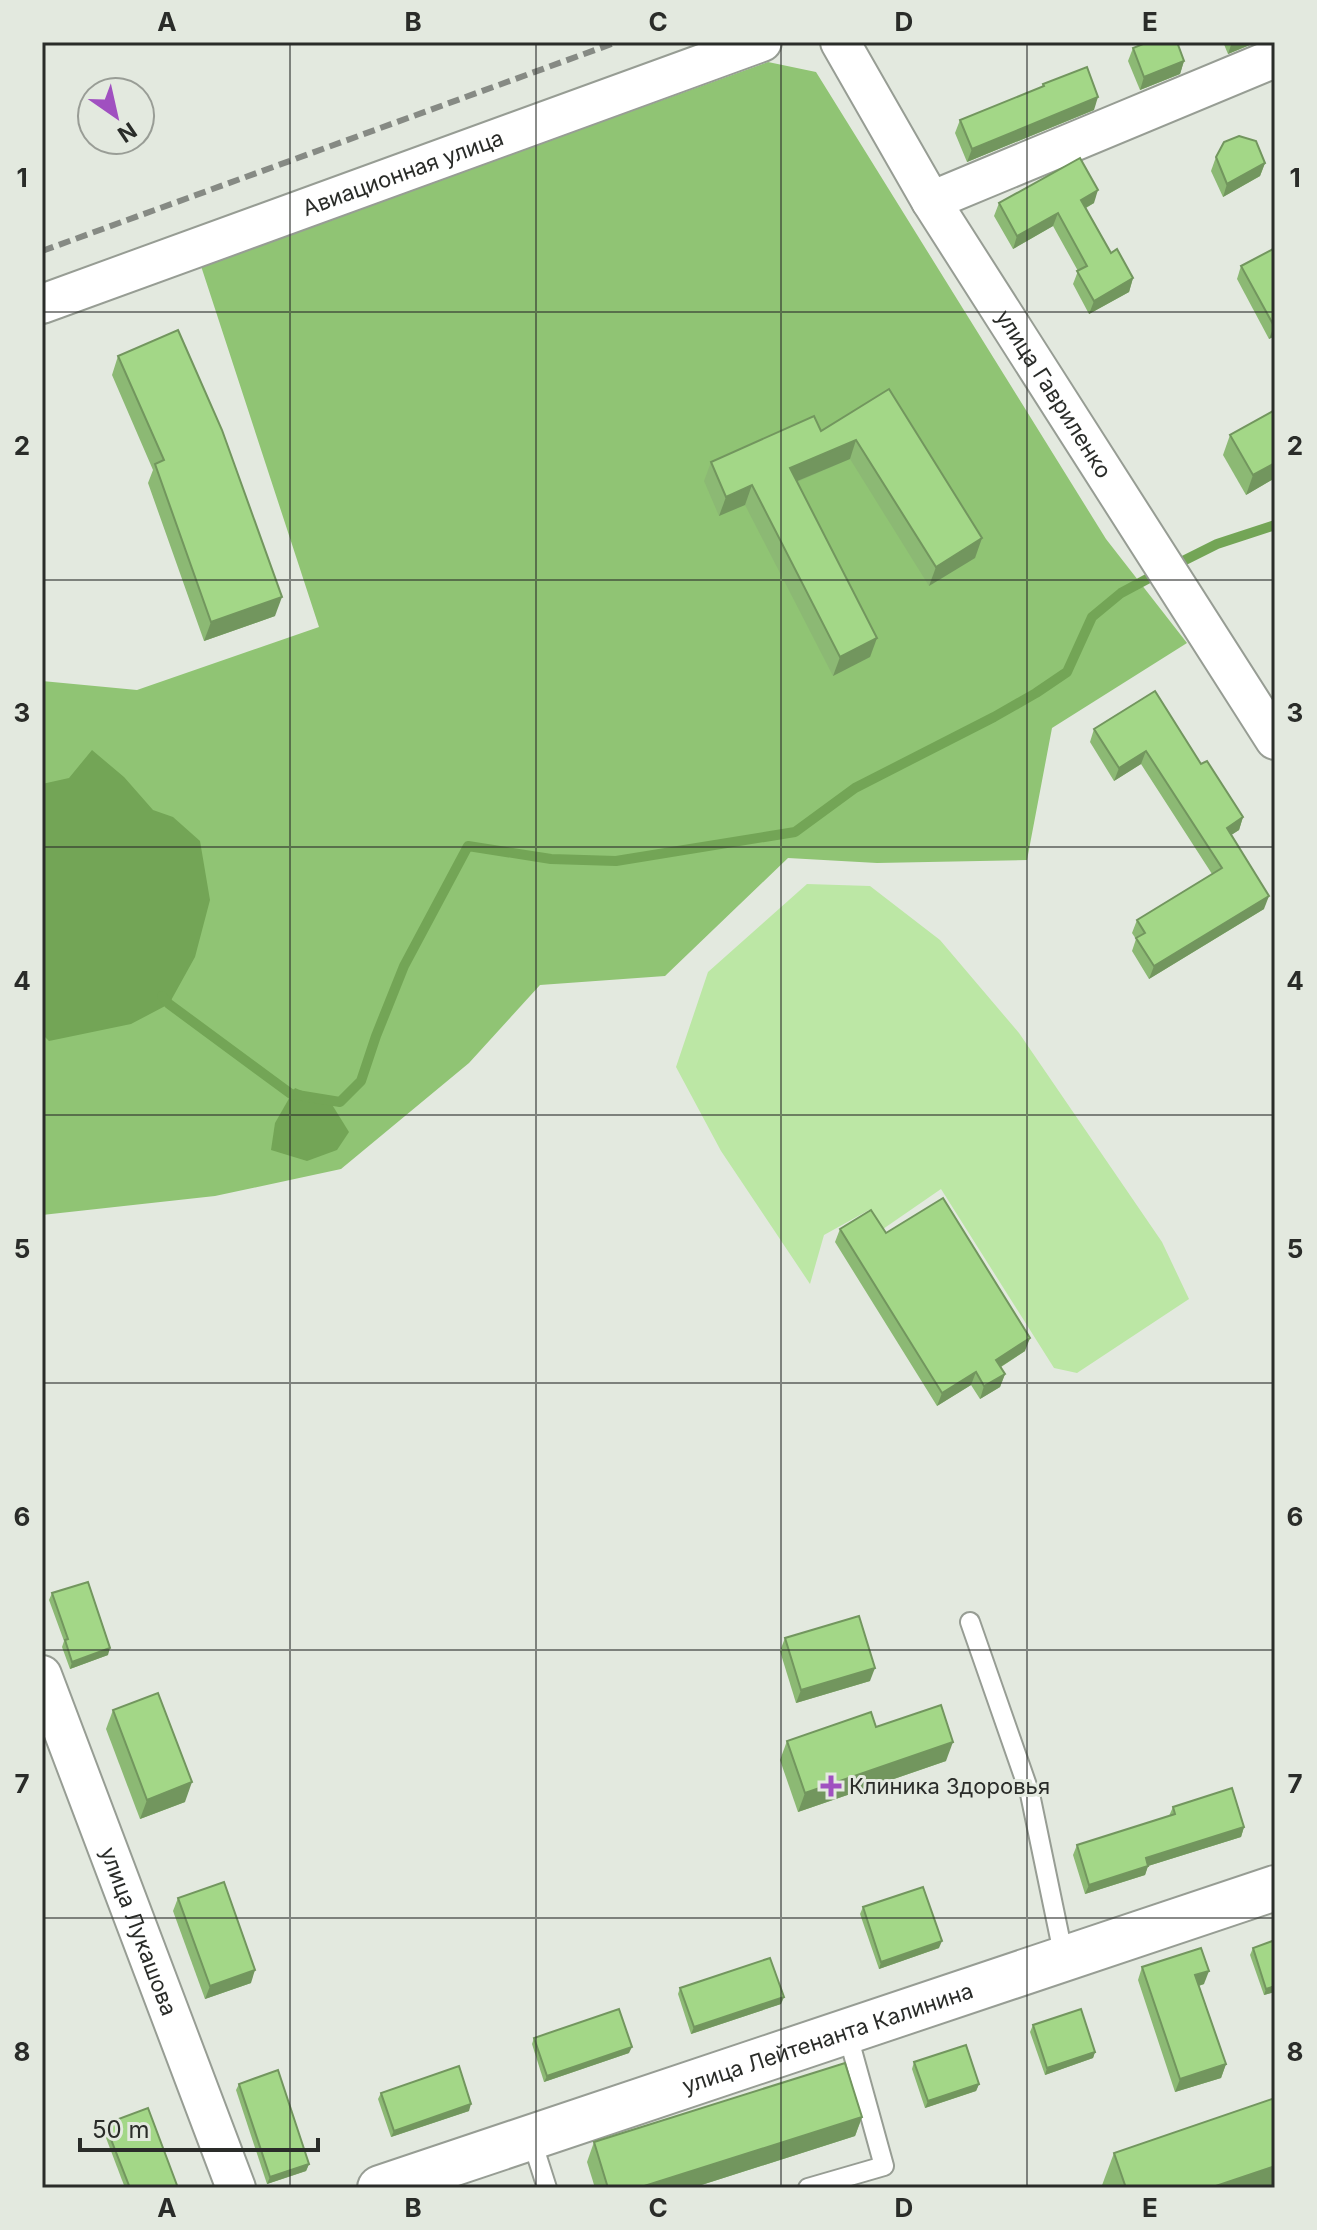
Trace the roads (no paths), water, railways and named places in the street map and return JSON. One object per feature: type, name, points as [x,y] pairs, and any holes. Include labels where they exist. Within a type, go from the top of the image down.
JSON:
[{"type":"main road","name":"улица Лейтенанта Калинина","points":[[380,2188],[1275,1888]]},
{"type":"street","name":"Авиационная улица","points":[[42,304],[762,42]]},
{"type":"street","name":"улица Гавриленко","points":[[840,42],[931,201],[1275,740]]},
{"type":"street","points":[[931,201],[1275,58]]},
{"type":"street","name":"улица Лукашова","points":[[42,1675],[236,2188]]},
{"type":"lane","points":[[970,1622],[1030,1794],[1064,1958]]},
{"type":"lane","points":[[808,2188],[884,2166],[847,2032]]},
{"type":"lane","points":[[531,2138],[547,2188]]},
{"type":"waterway","points":[[1173,566],[1217,544],[1275,525]]},
{"type":"waterway","points":[[162,996],[291,1094],[340,1102],[361,1081],[404,966],[468,846],[551,859],[616,861],[795,832],[855,788],[994,717],[1067,672],[1092,617],[1121,593],[1149,578]]},
{"type":"railway","points":[[42,251],[617,42]]},
{"type":"place","name":"Клиника Здоровья","points":[[831,1786]]}]
